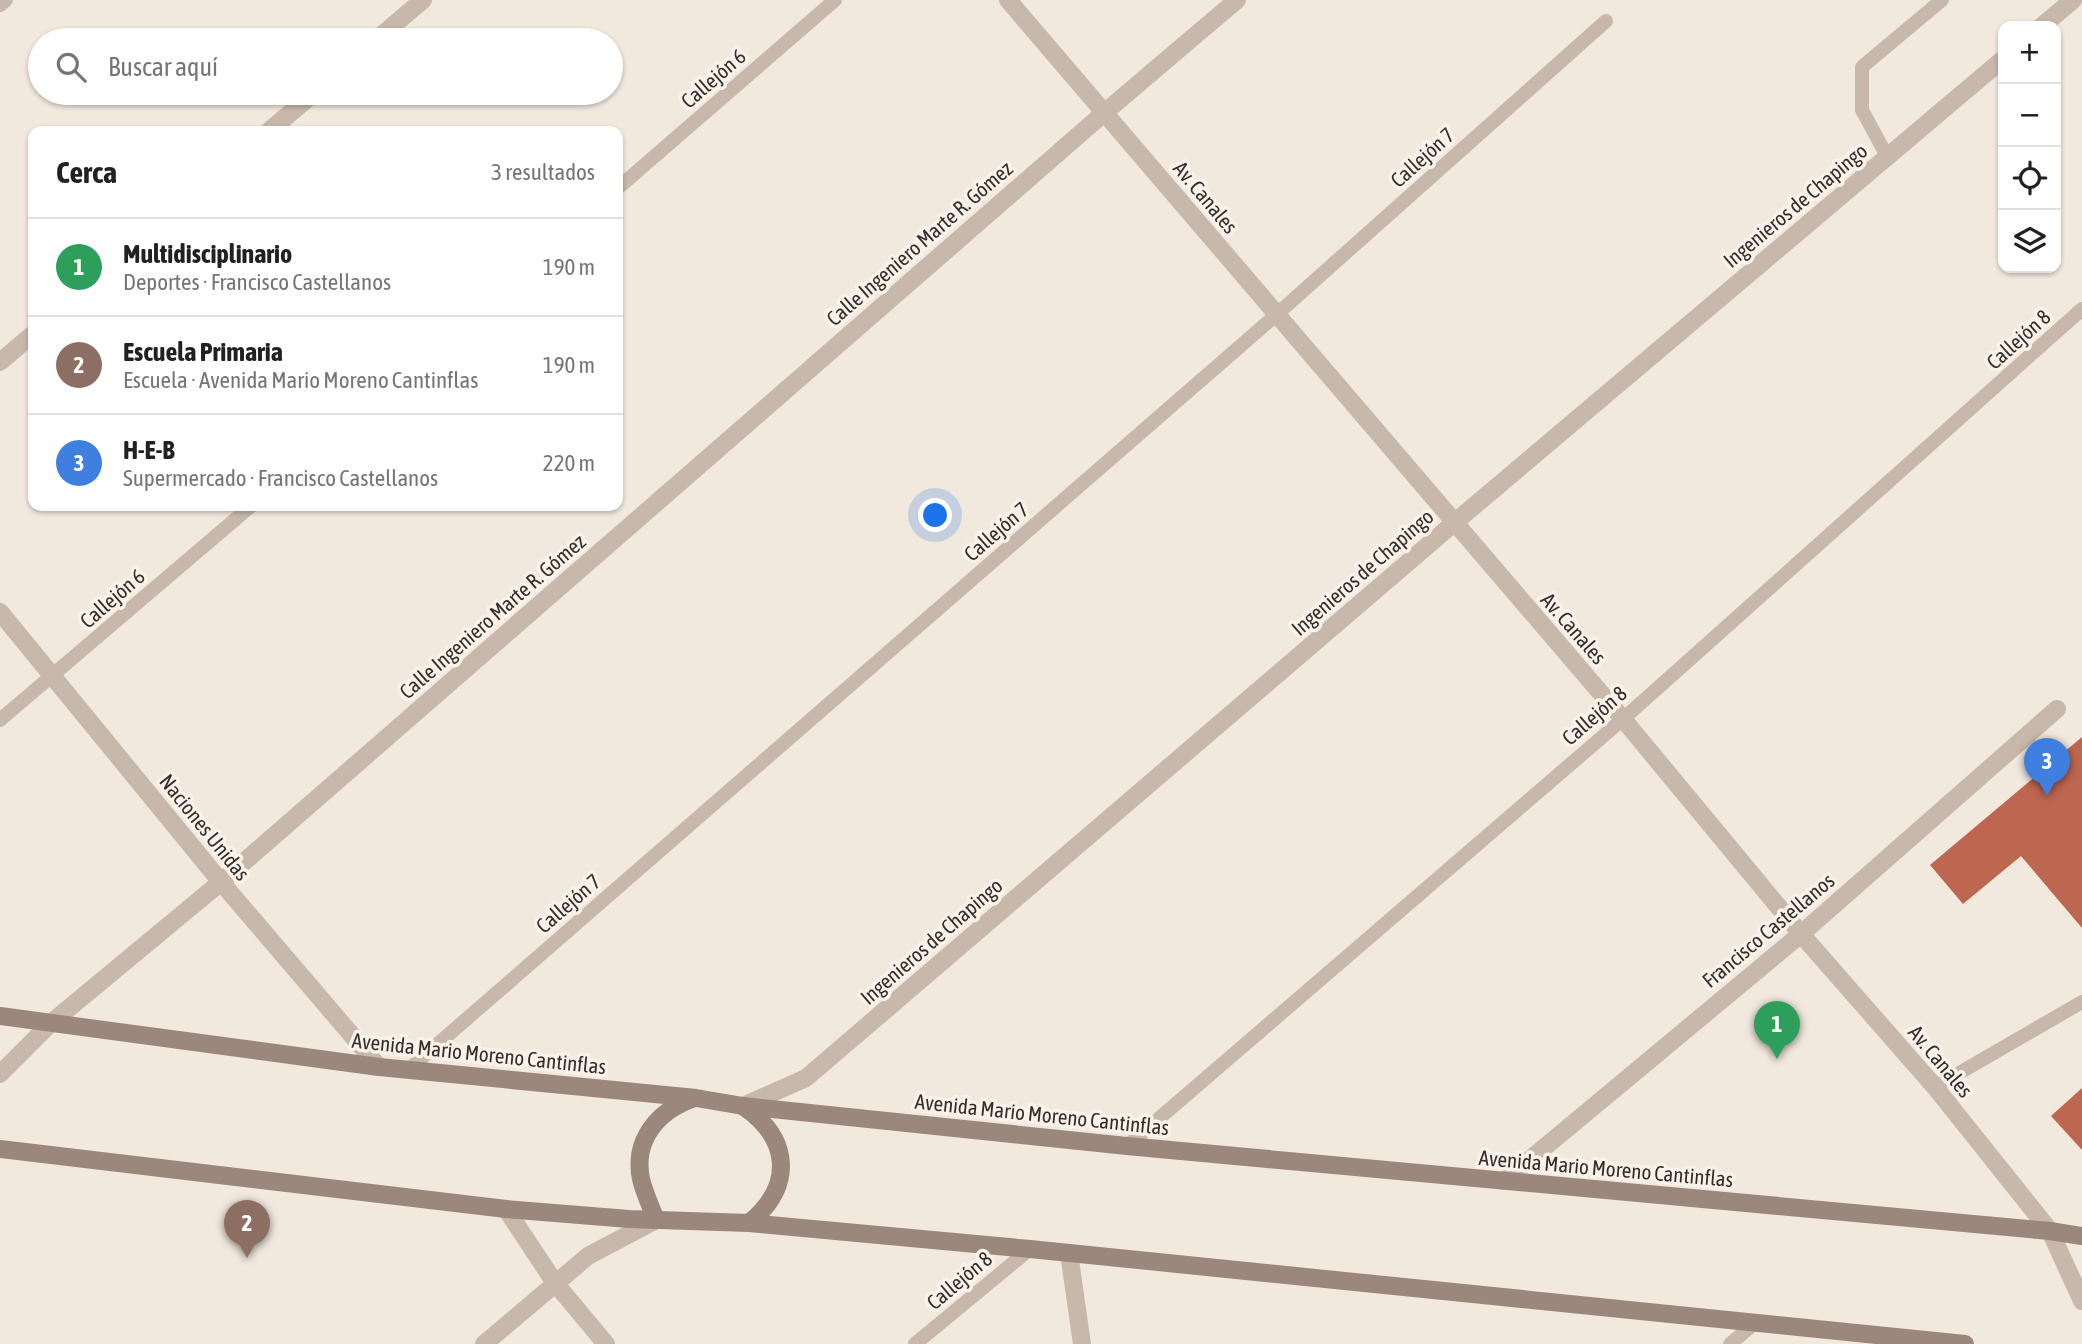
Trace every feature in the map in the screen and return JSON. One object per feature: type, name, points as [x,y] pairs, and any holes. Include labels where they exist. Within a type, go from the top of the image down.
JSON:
[{"type":"main road","name":"Avenida Mario Moreno Cantinflas","points":[[0,1016],[379,1067],[696,1098],[743,1106],[1127,1146],[2082,1236]]},
{"type":"main road","points":[[656,1220],[641,1180],[639,1158],[645,1136],[658,1118],[675,1105],[696,1098]]},
{"type":"main road","points":[[743,1106],[760,1118],[773,1134],[779,1153],[780,1174],[775,1193],[764,1210],[748,1223]]},
{"type":"main road","points":[[0,1149],[506,1209],[656,1220],[748,1223],[1030,1248],[1965,1344]]},
{"type":"street","points":[[390,28],[423,0]]},
{"type":"street","name":"Av. Canales","points":[[1008,0],[1623,719],[1801,934],[1935,1087],[2050,1231],[2082,1301]]},
{"type":"street","name":"Calle Ingeniero Marte R. Gómez","points":[[0,1074],[51,1023],[221,882],[1237,0]]},
{"type":"street","points":[[2048,21],[2073,0]]},
{"type":"street","name":"Ingenieros de Chapingo","points":[[743,1106],[806,1078],[1454,523],[1998,63]]},
{"type":"street","points":[[276,126],[300,105]]},
{"type":"street","points":[[0,362],[28,338]]},
{"type":"street","name":"Naciones Unidas","points":[[0,612],[221,882],[379,1067]]},
{"type":"street","name":"Francisco Castellanos","points":[[1504,1181],[1801,934],[2057,709]]},
{"type":"street","points":[[506,1209],[555,1283],[606,1344]]},
{"type":"street","points":[[484,1344],[588,1256],[656,1220]]},
{"type":"street","points":[[1069,1252],[1082,1344]]},
{"type":"lane","points":[[0,5],[6,0]]},
{"type":"lane","name":"Callejón 6","points":[[623,184],[835,0]]},
{"type":"lane","points":[[1887,156],[1862,110],[1863,67],[1942,0]]},
{"type":"lane","name":"Callejón 7","points":[[409,1069],[1276,315],[1606,21]]},
{"type":"lane","name":"Callejón 8","points":[[1127,1146],[1623,719],[2082,309]]},
{"type":"lane","name":"Callejón 6","points":[[0,720],[245,511]]},
{"type":"lane","points":[[1935,1087],[2082,1002]]},
{"type":"lane","name":"Callejón 8","points":[[915,1344],[1030,1248]]},
{"type":"lane","points":[[1730,1344],[1755,1323]]},
{"type":"building","points":[[2082,737],[2082,928],[2021,856],[1963,904],[1930,865]]},
{"type":"building","points":[[2082,1088],[2082,1150],[2051,1116]]},
{"type":"place","name":"H-E-B","points":[[2047,796]]},
{"type":"place","name":"Multidisciplinario","points":[[1777,1059]]},
{"type":"place","name":"Escuela Primaria","points":[[247,1258]]}]
